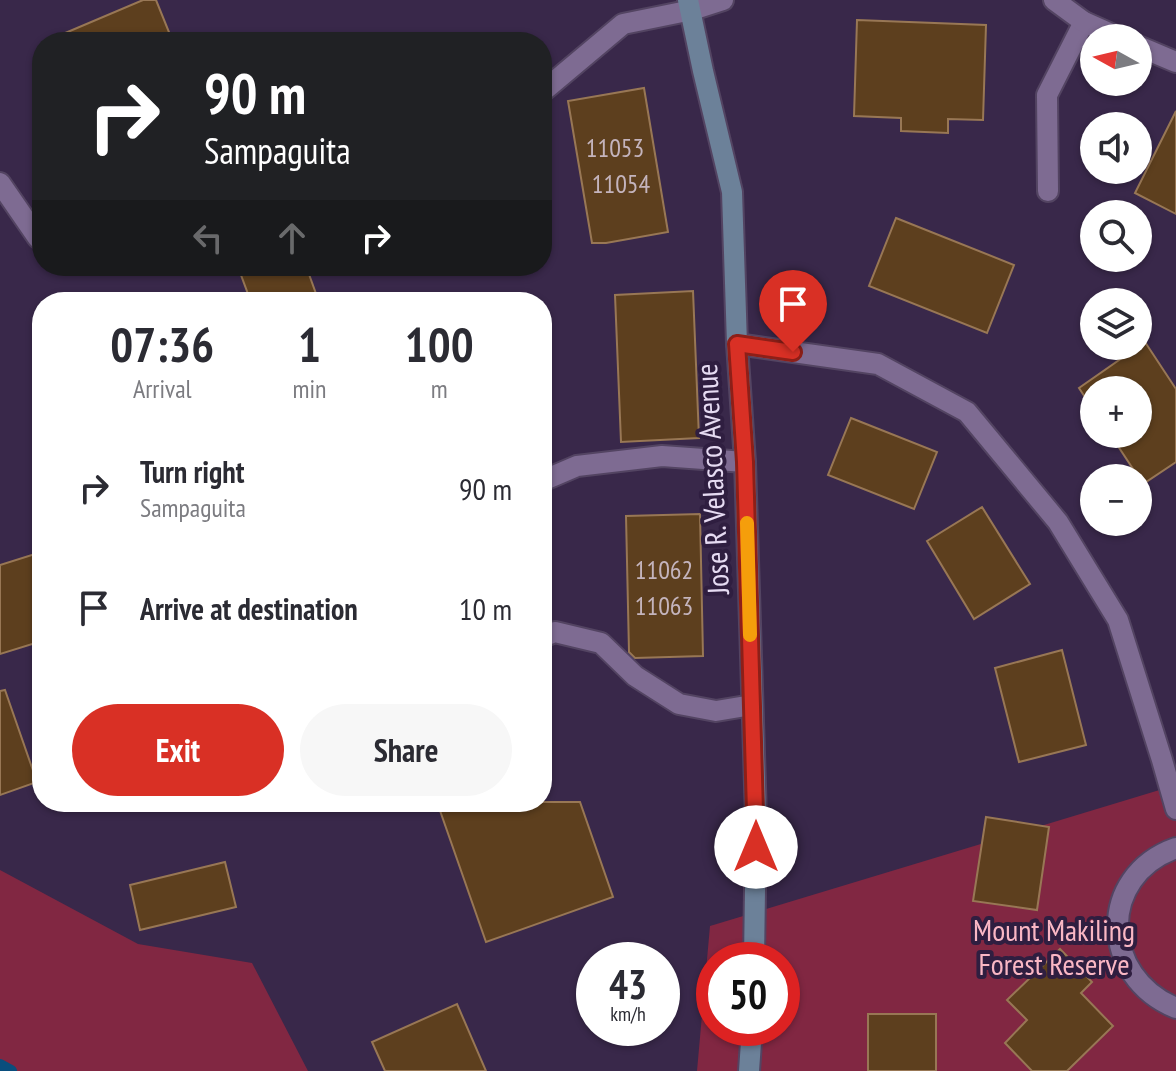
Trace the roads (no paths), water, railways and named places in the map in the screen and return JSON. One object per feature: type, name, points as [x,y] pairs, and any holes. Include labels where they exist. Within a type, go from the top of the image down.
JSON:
[{"type":"main road","name":"Jose R. Velasco Avenue","points":[[690,5],[732,192],[745,462],[756,818],[754,942]]},
{"type":"main road","points":[[749,1071],[751,1046]]},
{"type":"street","points":[[552,84],[623,24],[690,5],[723,0]]},
{"type":"street","points":[[1054,0],[1088,24]]},
{"type":"street","points":[[1048,191],[1047,95],[1084,22]]},
{"type":"street","points":[[1152,52],[1176,62]]},
{"type":"street","points":[[0,183],[32,229]]},
{"type":"street","points":[[737,344],[878,364],[967,412],[1058,522],[1118,620],[1176,809]]},
{"type":"street","points":[[552,477],[577,466],[662,456],[745,462]]},
{"type":"street","points":[[552,633],[601,643],[635,676],[679,704],[716,711],[752,705]]},
{"type":"street","points":[[1176,848],[1162,853],[1143,867],[1128,887],[1119,910],[1118,934],[1123,958],[1135,979],[1153,997],[1176,1008]]},
{"type":"waterway","points":[[0,1065],[11,1071]]},
{"type":"park label","name":"Mount Makiling Forest Reserve","points":[[1054,948]]}]
